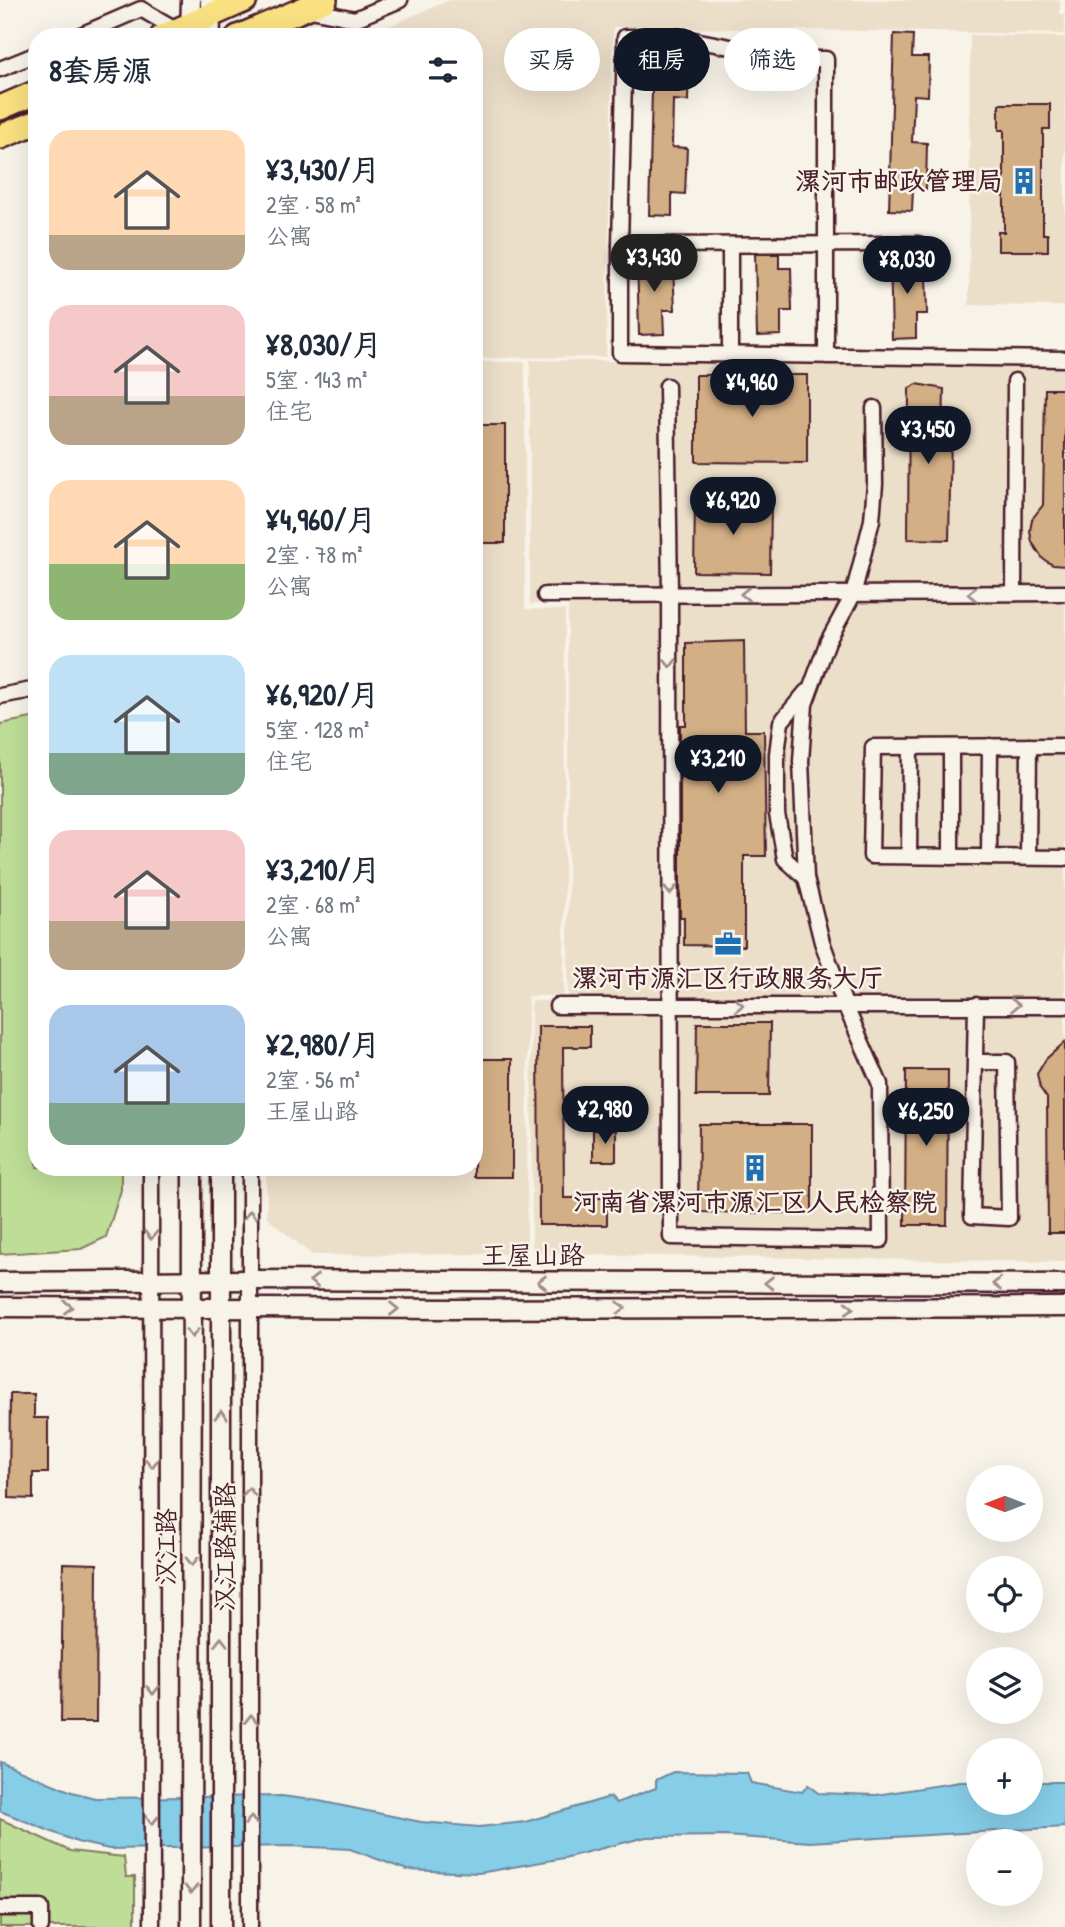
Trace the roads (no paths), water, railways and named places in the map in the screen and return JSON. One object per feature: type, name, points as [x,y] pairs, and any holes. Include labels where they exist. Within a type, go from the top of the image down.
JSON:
[{"type":"highway","points":[[193,26],[245,0]]},
{"type":"highway","points":[[259,28],[315,4]]},
{"type":"highway","points":[[0,108],[28,96]]},
{"type":"highway","points":[[0,137],[28,126]]},
{"type":"street","points":[[97,28],[141,9],[193,26],[191,0]]},
{"type":"street","points":[[315,4],[355,19],[400,0]]},
{"type":"street","points":[[826,356],[827,59],[792,59],[679,37],[625,37],[620,245],[621,353],[730,355],[1065,359]]},
{"type":"street","points":[[0,69],[28,58]]},
{"type":"street","points":[[620,245],[919,244]]},
{"type":"street","points":[[730,245],[730,355]]},
{"type":"street","points":[[1014,593],[1015,381]]},
{"type":"street","points":[[667,386],[671,1237],[881,1240],[880,1084],[845,1005],[822,942],[806,878],[801,761],[806,704],[828,641],[853,594],[872,520],[875,484],[874,408]]},
{"type":"street","points":[[545,595],[1065,593]]},
{"type":"street","points":[[806,878],[785,859],[776,814],[777,754],[781,722],[813,683]]},
{"type":"street","points":[[0,696],[28,691]]},
{"type":"street","points":[[989,857],[990,746]]},
{"type":"street","points":[[1028,857],[1029,746]]},
{"type":"street","points":[[1065,746],[873,747],[872,856],[1065,858]]},
{"type":"street","points":[[909,856],[910,747]]},
{"type":"street","points":[[951,747],[951,857]]},
{"type":"street","points":[[976,1005],[972,1216],[1009,1218],[1007,1062],[976,1062]]},
{"type":"street","points":[[557,1006],[1065,1006]]},
{"type":"street","points":[[151,1176],[152,1927]]},
{"type":"street","name":"汉江路","points":[[191,1927],[192,1176]]},
{"type":"street","points":[[221,1176],[221,1927]]},
{"type":"street","name":"汉江路辅路","points":[[250,1176],[250,1927]]},
{"type":"street","name":"王屋山路","points":[[0,1282],[249,1280],[1065,1284]]},
{"type":"street","name":"王屋山路","points":[[0,1307],[1065,1307]]},
{"type":"street","points":[[0,1908],[41,1908],[41,1927]]},
{"type":"water","points":[[0,1762],[72,1792],[95,1798],[282,1796],[421,1822],[479,1827],[525,1822],[610,1797],[616,1803],[656,1788],[656,1780],[673,1772],[747,1773],[751,1783],[802,1792],[808,1785],[818,1793],[876,1795],[966,1782],[966,1815],[1043,1815],[1043,1782],[1065,1782],[1065,1827],[966,1829],[966,1833],[810,1842],[725,1836],[646,1837],[564,1858],[479,1873],[407,1870],[350,1849],[292,1846],[109,1849],[77,1842],[0,1811]]},
{"type":"place","name":"漯河市邮政管理局","points":[[1024,181]]},
{"type":"place","name":"漯河市源汇区行政服务大厅","points":[[728,944]]},
{"type":"place","name":"河南省漯河市源汇区人民检察院","points":[[755,1168]]}]
